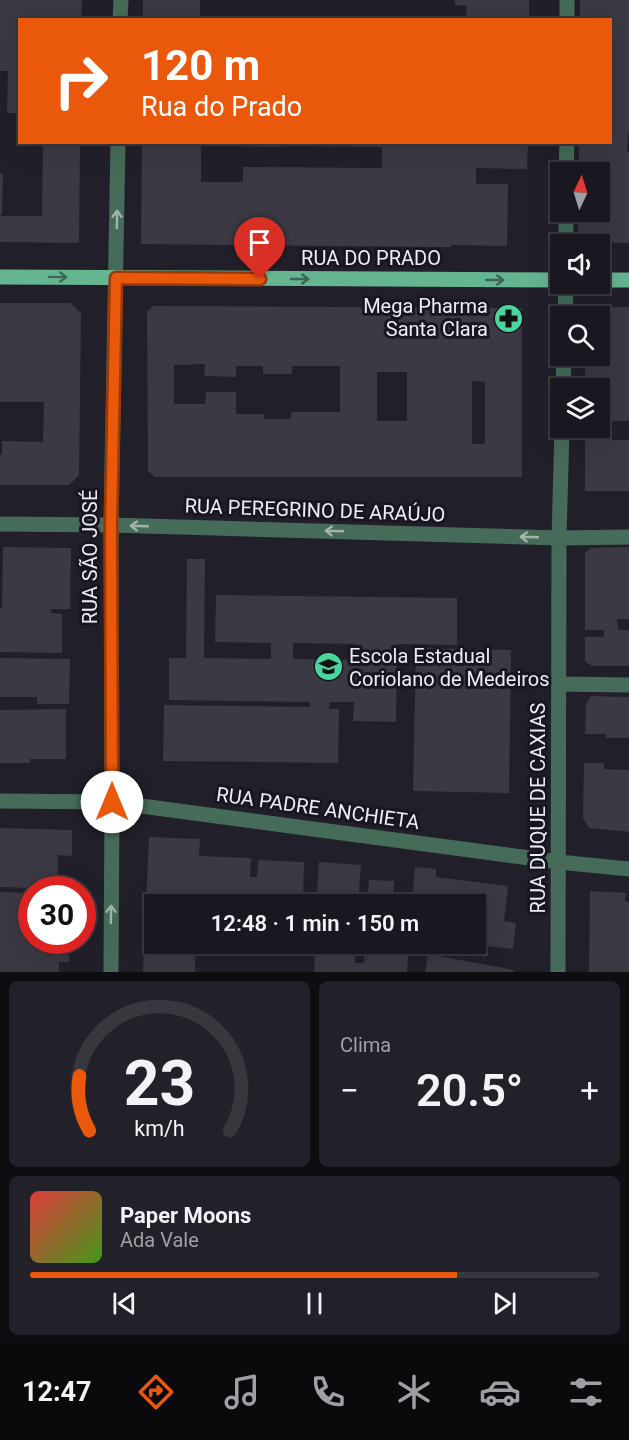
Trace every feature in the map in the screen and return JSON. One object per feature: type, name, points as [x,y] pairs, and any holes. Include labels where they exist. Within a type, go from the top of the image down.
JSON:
[{"type":"main road","name":"RUA DO PRADO","points":[[0,277],[550,280]]},
{"type":"main road","points":[[610,280],[629,280]]},
{"type":"street","points":[[120,18],[121,0]]},
{"type":"street","points":[[567,0],[567,18]]},
{"type":"street","name":"RUA SÃO JOSÉ","points":[[111,972],[111,525],[118,144]]},
{"type":"street","points":[[566,162],[567,144]]},
{"type":"street","name":"RUA DUQUE DE CAXIAS","points":[[558,972],[559,538],[562,438]]},
{"type":"street","name":"RUA PEREGRINO DE ARAÚJO","points":[[0,524],[559,538],[629,537]]},
{"type":"street","points":[[560,684],[629,685]]},
{"type":"street","name":"RUA PADRE ANCHIETA","points":[[0,801],[112,802],[559,862],[629,869]]},
{"type":"building","points":[[0,0],[82,0],[81,18],[18,18],[18,113],[7,113],[8,71],[0,71]]},
{"type":"building","points":[[143,0],[200,0],[200,18],[143,18]]},
{"type":"building","points":[[455,0],[529,0],[529,18],[466,18],[467,6],[455,5]]},
{"type":"building","points":[[580,0],[629,0],[627,152],[629,152],[629,243],[610,243],[610,234],[578,234],[578,222],[610,222],[610,162],[579,162],[579,144],[612,144],[612,18],[580,18]]},
{"type":"building","points":[[235,16],[428,17],[428,18],[234,18]]},
{"type":"building","points":[[43,144],[80,144],[79,243],[0,242],[0,216],[42,216]]},
{"type":"building","points":[[142,144],[201,144],[201,182],[243,182],[243,167],[382,168],[382,147],[300,146],[300,144],[528,144],[527,169],[476,168],[476,184],[508,184],[507,246],[141,244]]},
{"type":"building","points":[[231,144],[282,144],[282,147],[231,146]]},
{"type":"building","points":[[0,174],[3,174],[2,215],[0,215]]},
{"type":"building","points":[[0,303],[70,303],[81,313],[79,475],[69,485],[0,485],[2,441],[43,442],[44,402],[0,402]]},
{"type":"building","points":[[153,306],[522,308],[522,477],[155,477],[148,471],[147,312]],"holes":[[[205,364],[204,376],[236,377],[236,366],[263,366],[263,374],[292,374],[292,366],[340,366],[340,412],[291,412],[291,419],[264,419],[264,414],[236,414],[236,392],[206,392],[205,404],[174,404],[174,365]],[[377,372],[407,372],[407,421],[377,421]],[[472,381],[485,382],[485,444],[472,444]]]},
{"type":"building","points":[[610,307],[629,307],[629,421],[610,421],[610,378],[585,378],[585,366],[610,366]]},
{"type":"building","points":[[585,440],[629,440],[629,491],[585,491]]},
{"type":"building","points":[[3,547],[71,548],[70,609],[51,609],[51,613],[62,614],[62,653],[0,652]]},
{"type":"building","points":[[629,547],[629,619],[617,619],[618,630],[629,630],[629,666],[592,666],[585,661],[585,637],[604,637],[604,630],[585,630],[585,553],[591,548]]},
{"type":"building","points":[[187,559],[205,559],[204,658],[271,659],[271,643],[215,642],[216,595],[457,598],[457,645],[397,644],[396,722],[353,721],[354,702],[330,702],[329,709],[339,709],[338,763],[163,761],[164,705],[310,707],[310,702],[169,700],[169,658],[186,658]],"holes":[[[293,643],[354,644],[354,660],[293,659]]]},
{"type":"building","points":[[416,648],[511,650],[509,793],[413,791]]},
{"type":"building","points":[[0,658],[70,659],[69,704],[37,704],[37,697],[0,697]]},
{"type":"building","points":[[591,696],[629,697],[629,738],[606,738],[606,734],[585,734],[586,704]]},
{"type":"building","points":[[66,709],[66,759],[30,759],[30,763],[0,763],[0,710]]},
{"type":"building","points":[[584,763],[604,763],[604,769],[629,770],[629,832],[589,828],[583,818]]},
{"type":"building","points":[[0,828],[72,830],[72,856],[58,855],[57,876],[18,876],[18,888],[0,887]]},
{"type":"building","points":[[149,837],[200,839],[199,856],[251,858],[250,877],[257,877],[258,860],[304,862],[303,894],[146,894]]},
{"type":"building","points":[[319,862],[361,865],[359,894],[317,894]]},
{"type":"building","points":[[415,867],[436,869],[436,877],[508,886],[504,921],[516,923],[513,949],[487,946],[486,957],[465,954],[486,954],[486,894],[413,894]]},
{"type":"building","points":[[369,880],[394,881],[393,894],[368,894]]},
{"type":"building","points":[[590,891],[626,893],[625,901],[629,902],[629,972],[589,972]]},
{"type":"building","points":[[0,892],[18,893],[18,954],[69,954],[69,962],[59,962],[59,972],[0,972]]},
{"type":"building","points":[[144,950],[144,954],[196,954],[195,972],[143,972]]},
{"type":"building","points":[[315,954],[355,954],[355,963],[364,963],[364,954],[408,954],[407,972],[314,972]]},
{"type":"building","points":[[428,954],[514,970],[513,972],[425,972]]},
{"type":"place","name":"Mega Pharma Santa Clara","points":[[509,318]]},
{"type":"place","name":"Escola Estadual Coriolano de Medeiros","points":[[328,667]]},
{"type":"route","points":[[112,802],[111,525],[116,278],[260,279]]}]
